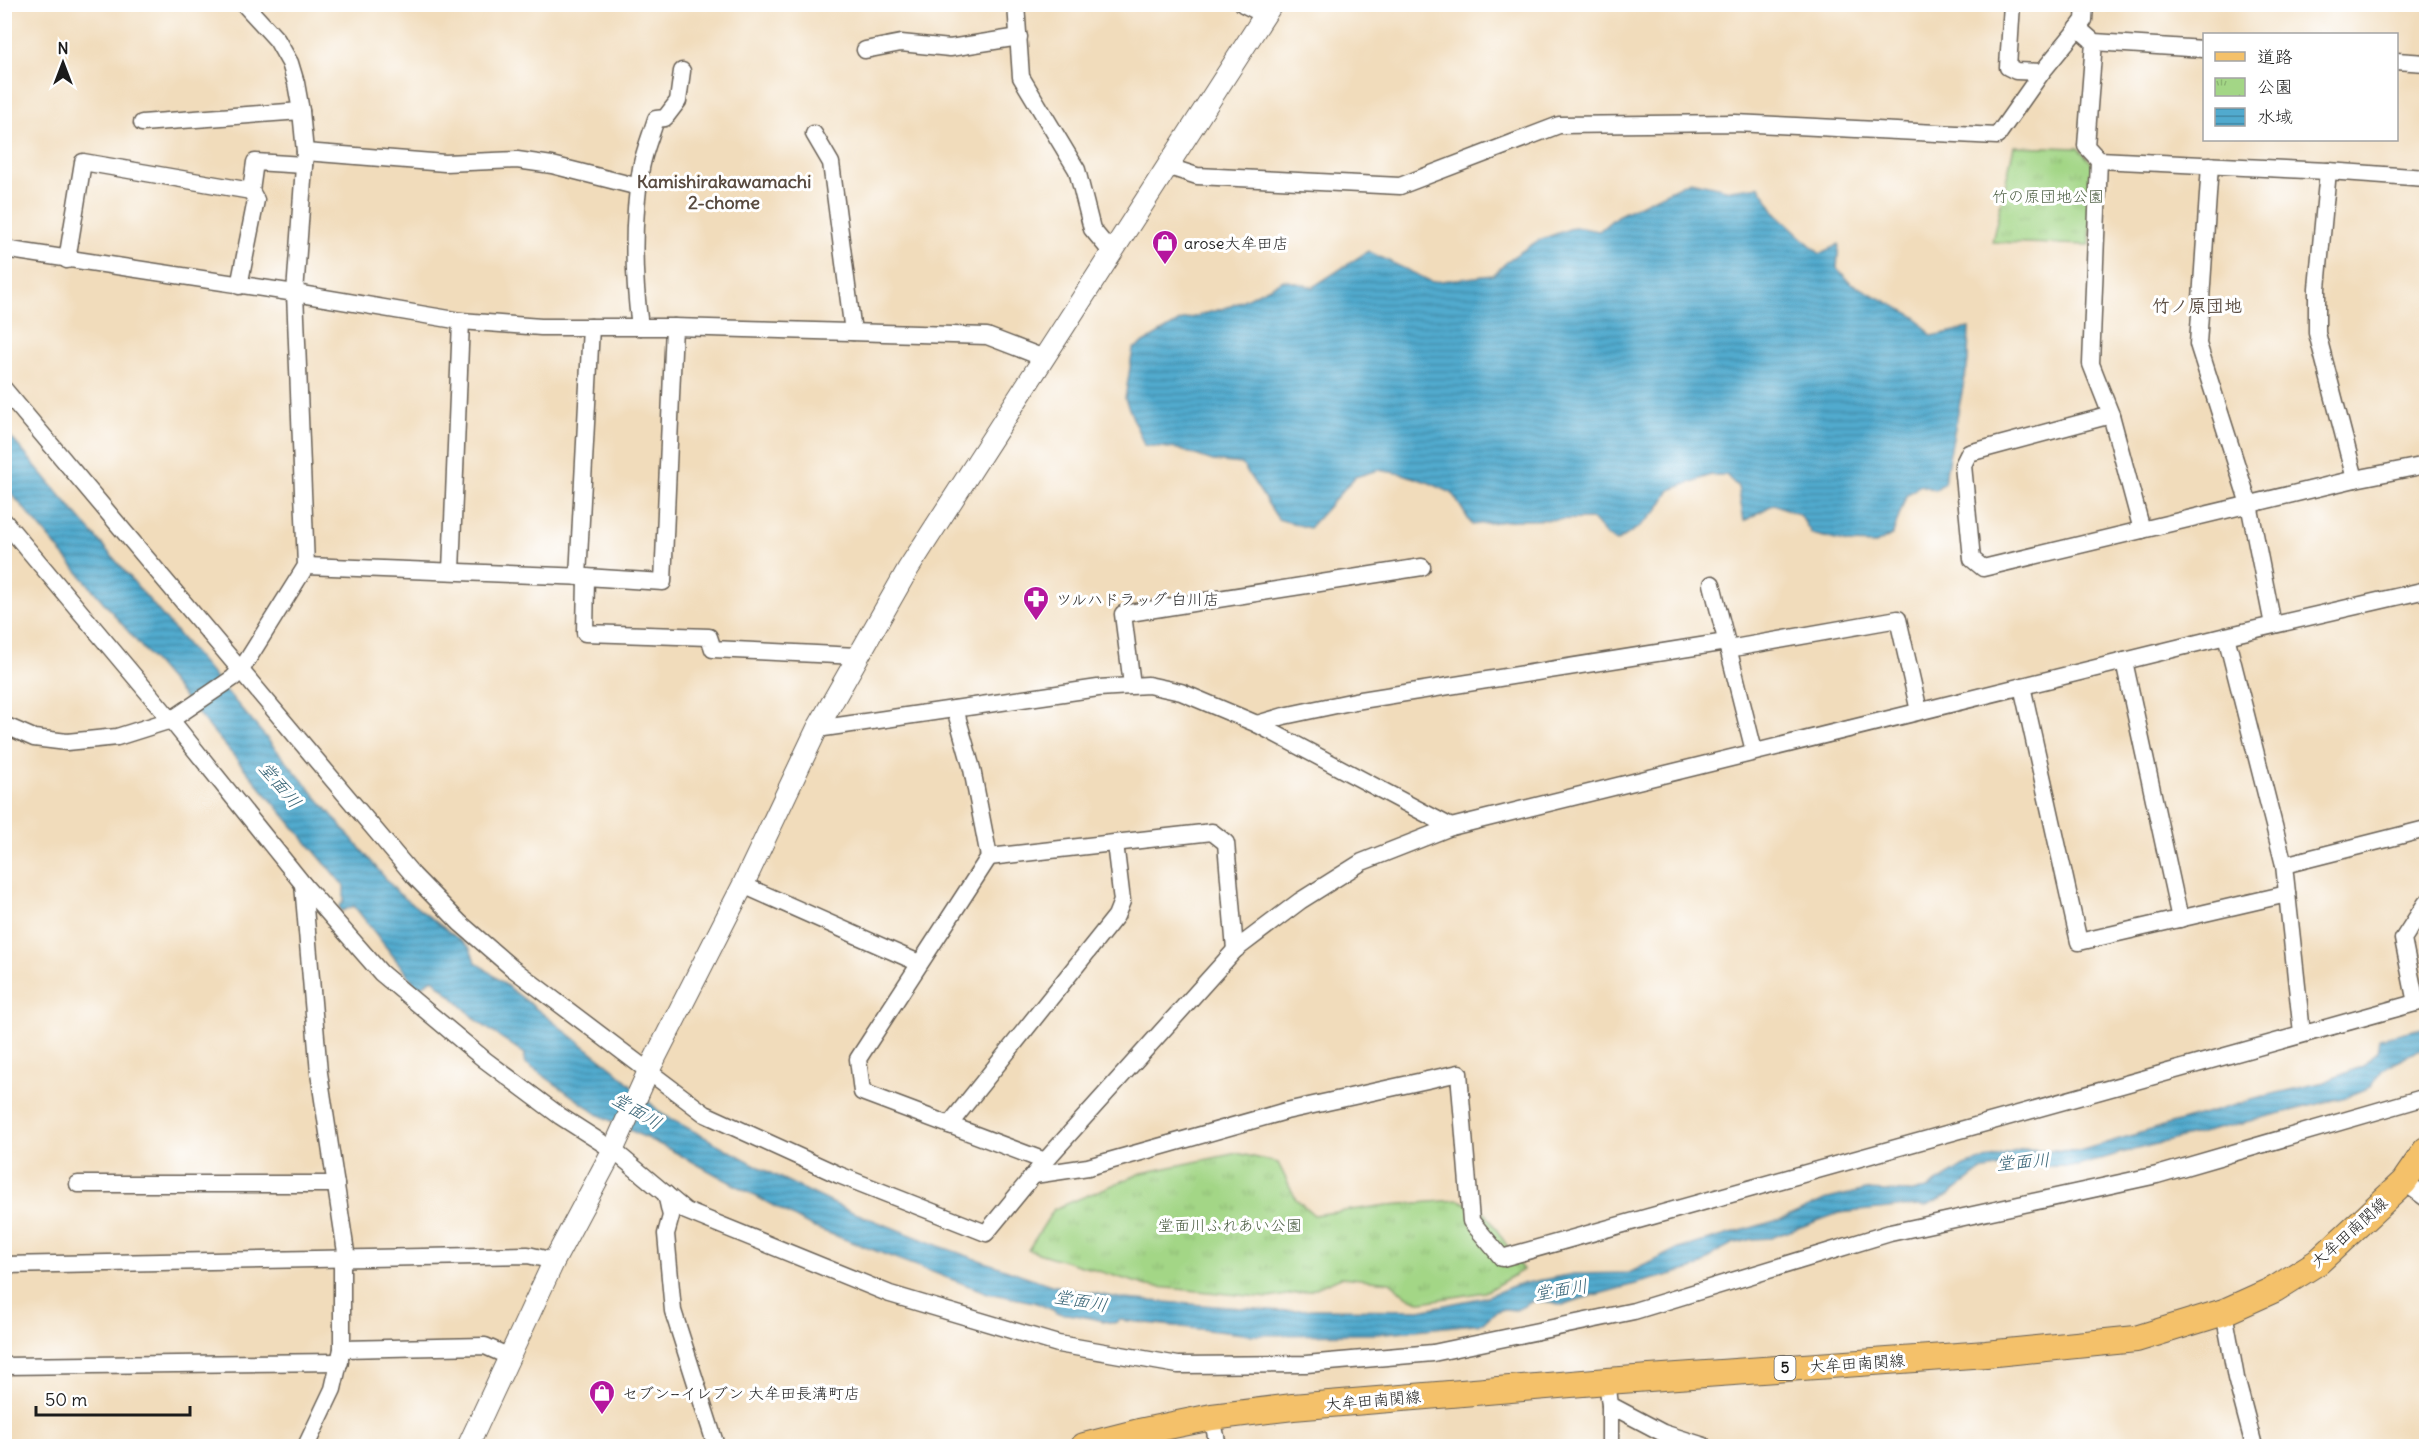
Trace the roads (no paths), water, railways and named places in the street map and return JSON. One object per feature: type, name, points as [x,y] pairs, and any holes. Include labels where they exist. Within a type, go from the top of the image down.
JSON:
[{"type":"main road","name":"大牟田南関線","points":[[1084,1446],[1212,1417],[1293,1407],[1609,1393],[2136,1339],[2224,1312],[2275,1289],[2318,1262],[2404,1182],[2427,1150]]},
{"type":"street","points":[[4,725],[34,738],[67,742],[117,737],[171,720],[237,674],[306,566],[295,293],[305,158],[301,111],[290,63],[277,40],[244,4]]},
{"type":"street","points":[[1016,4],[1021,77],[1077,170],[1092,229],[1111,252]]},
{"type":"street","points":[[468,1446],[554,1261],[613,1150],[648,1072],[743,885],[817,729],[908,569],[1166,166],[1269,10],[1244,4]]},
{"type":"street","points":[[2012,4],[2008,67],[2016,70],[2042,72]]},
{"type":"street","points":[[1166,166],[1197,176],[1401,186],[1559,125],[1735,123],[1997,136],[2042,72],[2084,20],[2085,4]]},
{"type":"street","points":[[2078,28],[2094,42],[2203,49]]},
{"type":"street","points":[[865,50],[900,43],[950,48],[1018,37]]},
{"type":"street","points":[[2094,42],[2085,146],[2098,160],[2427,178]]},
{"type":"street","points":[[2398,61],[2427,63]]},
{"type":"street","points":[[640,327],[635,287],[636,213],[641,166],[656,119],[665,118],[678,101],[682,70]]},
{"type":"street","points":[[142,123],[301,111]]},
{"type":"street","points":[[814,134],[831,163],[853,332]]},
{"type":"street","points":[[239,286],[256,200],[251,191],[255,162],[305,158],[445,163],[517,160],[552,165],[639,187]]},
{"type":"street","points":[[2098,160],[2091,364],[2111,415],[2142,530]]},
{"type":"street","points":[[68,260],[83,162],[251,191]]},
{"type":"street","points":[[2210,165],[2198,344],[2249,504],[2273,625]]},
{"type":"street","points":[[2328,171],[2317,288],[2317,333],[2355,479]]},
{"type":"street","points":[[4,249],[295,293],[461,321],[541,327],[674,327],[987,336],[1044,358]]},
{"type":"street","points":[[452,572],[461,321]]},
{"type":"street","points":[[591,327],[582,577],[585,633],[708,637],[713,649],[857,656]]},
{"type":"street","points":[[306,566],[663,582],[674,327]]},
{"type":"street","points":[[4,389],[237,674],[413,875],[460,923],[512,968],[705,1114],[839,1175],[986,1233],[1045,1161],[1235,950],[1300,901],[1362,862],[1451,827],[2226,636],[2427,590]]},
{"type":"street","points":[[2111,415],[1969,453],[1963,465],[1972,559],[1975,569],[2355,479],[2427,465]]},
{"type":"street","points":[[4,521],[171,720],[303,884],[381,973],[441,1025],[560,1116],[613,1150],[686,1211],[890,1294],[1058,1344],[1178,1365],[1306,1364],[1433,1353],[1634,1311],[1890,1233],[2157,1175],[2427,1096]]},
{"type":"street","points":[[1132,685],[1124,614],[1422,567]]},
{"type":"street","points":[[1713,584],[1754,751]]},
{"type":"street","points":[[1257,724],[1355,701],[1898,619],[1919,711]]},
{"type":"street","points":[[2226,636],[2284,865],[2302,1033]]},
{"type":"street","points":[[2124,661],[2180,919]]},
{"type":"street","points":[[817,729],[1132,685],[1148,685],[1181,692],[1257,724],[1451,827]]},
{"type":"street","points":[[2022,686],[2079,942],[2287,894]]},
{"type":"street","points":[[956,710],[972,768],[989,857],[858,1059],[862,1092],[1045,1161]]},
{"type":"street","points":[[2284,865],[2427,829]]},
{"type":"street","points":[[989,857],[1212,832],[1226,843],[1235,950]]},
{"type":"street","points":[[949,1125],[1116,916],[1122,901],[1115,843]]},
{"type":"street","points":[[303,884],[319,1073],[345,1260],[341,1356],[333,1389],[306,1446]]},
{"type":"street","points":[[743,885],[919,963]]},
{"type":"street","points":[[1034,1175],[1089,1167],[1298,1108],[1459,1073],[1471,1221],[1502,1258],[2421,1001],[2403,939],[2427,903]]},
{"type":"street","points":[[2404,1182],[2427,1198]]},
{"type":"street","points":[[78,1184],[336,1184]]},
{"type":"street","points":[[666,1194],[671,1216],[666,1234],[673,1311],[716,1446]]},
{"type":"street","points":[[4,1265],[528,1255],[554,1261]]},
{"type":"street","points":[[2224,1312],[2236,1378],[2254,1446]]},
{"type":"street","points":[[4,1366],[341,1356],[485,1346],[510,1357]]},
{"type":"street","points":[[1609,1393],[1610,1446]]},
{"type":"street","points":[[1609,1393],[1663,1433],[1704,1446]]},
{"type":"street","points":[[1212,1417],[1218,1446]]},
{"type":"water","points":[[1690,181],[1730,190],[1759,186],[1776,213],[1820,254],[1839,244],[1837,268],[1851,283],[1916,317],[1932,336],[1969,328],[1968,362],[1944,483],[1935,490],[1920,485],[1906,496],[1893,534],[1876,544],[1848,543],[1812,534],[1800,515],[1774,504],[1744,521],[1738,487],[1726,475],[1711,475],[1670,490],[1657,511],[1639,527],[1616,542],[1606,535],[1592,519],[1514,520],[1472,525],[1452,493],[1403,474],[1378,470],[1355,477],[1309,528],[1278,519],[1242,464],[1213,461],[1178,449],[1144,445],[1125,399],[1133,349],[1180,321],[1231,306],[1284,280],[1313,287],[1368,251],[1432,282],[1493,275],[1511,258],[1539,240],[1575,227],[1599,231],[1617,216]]},
{"type":"water","name":"堂面川","points":[[4,429],[398,893],[469,947],[475,961],[615,1070],[662,1114],[774,1175],[845,1209],[939,1246],[1051,1285],[1124,1299],[1282,1311],[1420,1310],[1485,1297],[1516,1285],[1573,1274],[1629,1273],[1675,1250],[1785,1218],[1824,1200],[1865,1190],[1907,1192],[1927,1189],[1964,1166],[2023,1149],[2079,1151],[2269,1095],[2324,1082],[2363,1066],[2377,1051],[2379,1038],[2426,1027],[2426,1047],[2408,1054],[2384,1069],[2371,1087],[2346,1097],[2121,1153],[2078,1166],[2002,1167],[1981,1171],[1949,1195],[1926,1206],[1839,1213],[1771,1238],[1752,1239],[1732,1244],[1715,1253],[1699,1267],[1563,1305],[1534,1301],[1516,1310],[1503,1309],[1495,1312],[1483,1323],[1377,1334],[1252,1335],[1120,1320],[1114,1323],[1056,1313],[1034,1302],[988,1293],[812,1227],[671,1150],[599,1115],[524,1062],[525,1054],[481,1024],[433,979],[418,988],[354,906],[342,911],[339,907],[344,901],[344,886],[5,486]]},
{"type":"place","name":"arose大牟田店","points":[[1165,266]]},
{"type":"place","name":"ツルハドラッグ 白川店","points":[[1036,622]]},
{"type":"place","name":"セブン−イレブン 大牟田長溝町店","points":[[602,1416]]},
{"type":"district","name":"Kamishirakawamachi 2-chome","points":[[724,192]]},
{"type":"district","name":"竹ノ原団地","points":[[2197,306]]},
{"type":"park label","name":"竹の原団地公園","points":[[2048,196]]},
{"type":"park label","name":"堂面川ふれあい公園","points":[[1230,1225]]}]
